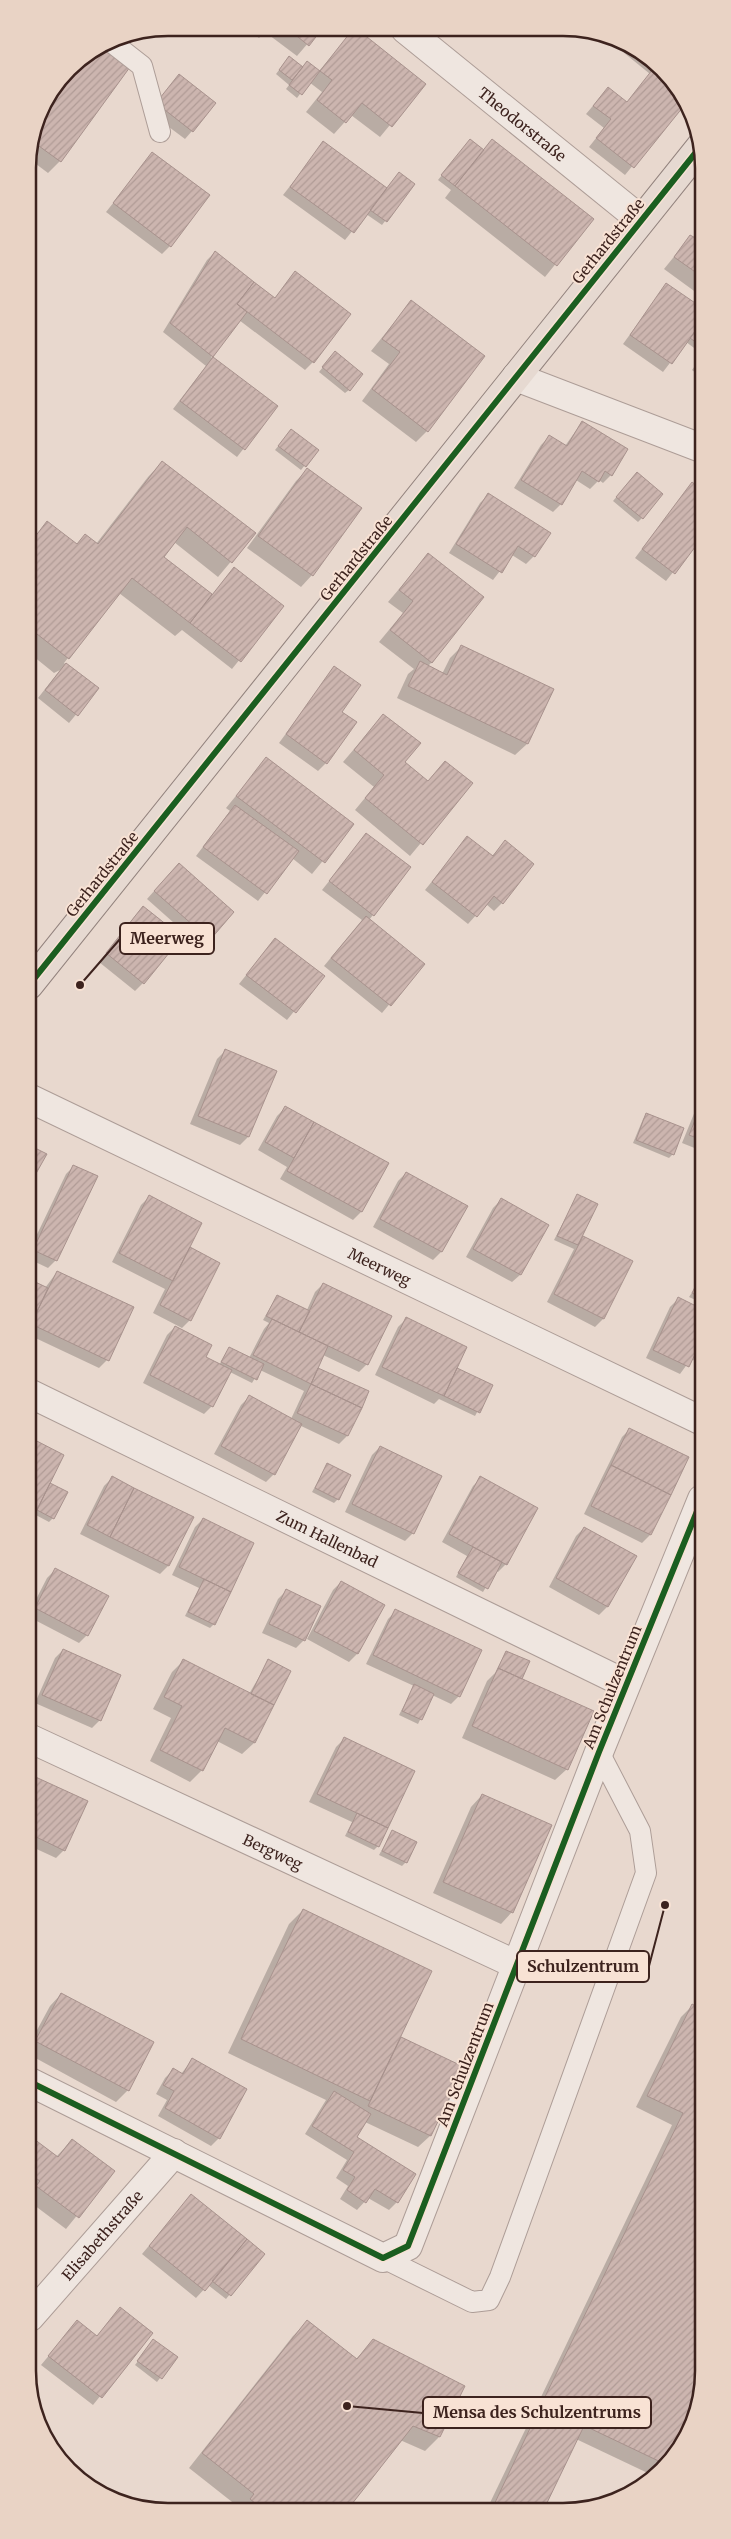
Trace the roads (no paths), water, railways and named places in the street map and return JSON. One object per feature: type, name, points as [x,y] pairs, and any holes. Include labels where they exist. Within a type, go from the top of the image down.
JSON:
[{"type":"main road","name":"Gerhardstraße","points":[[37,975],[694,154]]},
{"type":"street","name":"Theodorstraße","points":[[414,36],[641,220]]},
{"type":"street","points":[[516,377],[695,446]]},
{"type":"street","name":"Meerweg","points":[[37,1102],[694,1417]]},
{"type":"street","name":"Zum Hallenbad","points":[[36,1396],[626,1684]]},
{"type":"street","name":"Am Schulzentrum","points":[[383,2258],[408,2246],[599,1752],[694,1518]]},
{"type":"street","name":"Bergweg","points":[[36,1741],[517,1965]]},
{"type":"street","points":[[36,2085],[383,2258]]},
{"type":"street","name":"Elisabethstraße","points":[[36,2310],[174,2153]]},
{"type":"lane","points":[[117,46],[142,66],[160,132]]},
{"type":"lane","points":[[383,2258],[472,2302],[489,2300],[500,2277],[646,1873],[640,1831],[599,1752]]},
{"type":"place","name":"Meerweg","points":[[80,985]]},
{"type":"place","name":"Schulzentrum","points":[[665,1905]]},
{"type":"place","name":"Mensa des Schulzentrums","points":[[347,2406]]}]
